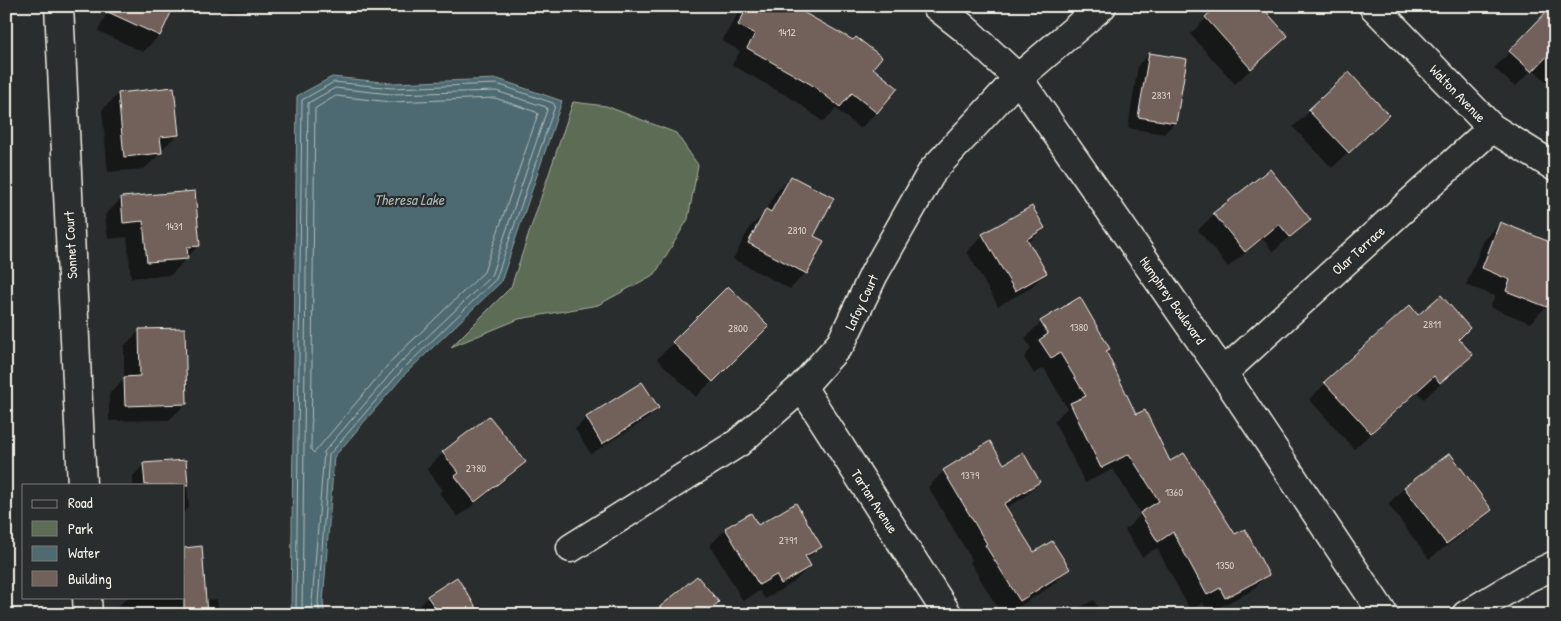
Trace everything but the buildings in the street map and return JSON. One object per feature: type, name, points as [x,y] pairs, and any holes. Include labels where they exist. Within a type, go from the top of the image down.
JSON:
[{"type":"street","name":"Sonnet Court","points":[[59,6],[82,484]]},
{"type":"street","name":"Humphrey Boulevard","points":[[936,6],[964,28],[1018,78],[1223,372],[1384,615]]},
{"type":"street","name":"Lafoy Court","points":[[571,548],[738,443],[802,388],[841,344],[874,274],[934,170],[1018,78],[1102,6]]},
{"type":"street","name":"Walton Avenue","points":[[1373,6],[1492,128],[1555,167]]},
{"type":"street","name":"Olar Terrace","points":[[1223,372],[1492,128]]},
{"type":"street","name":"Tartan Avenue","points":[[802,388],[948,615]]},
{"type":"street","points":[[1466,615],[1527,578],[1555,565]]},
{"type":"street","points":[[87,598],[88,615]]},
{"type":"green space","points":[[573,102],[606,106],[676,133],[698,165],[688,219],[655,274],[598,305],[519,319],[451,347],[511,287]]},
{"type":"water","name":"Theresa Lake","points":[[332,77],[392,83],[498,79],[562,101],[501,282],[406,373],[334,457],[323,603],[325,615],[291,615],[297,96]]}]
